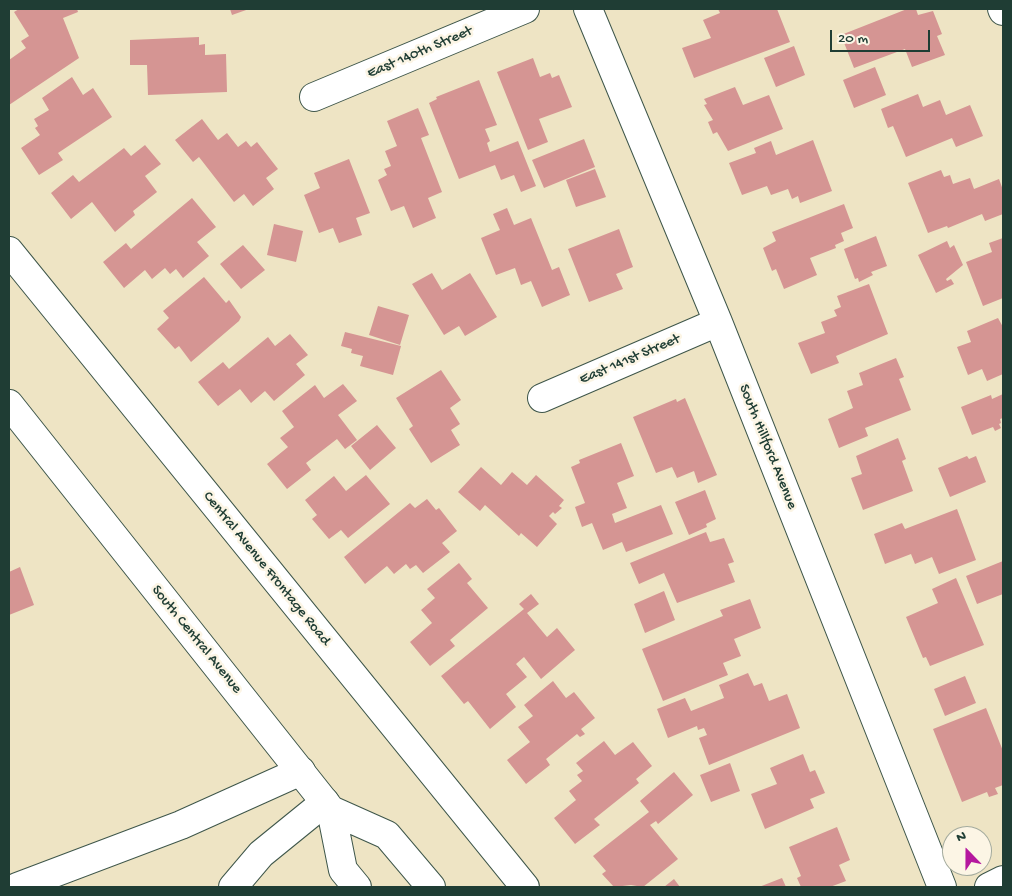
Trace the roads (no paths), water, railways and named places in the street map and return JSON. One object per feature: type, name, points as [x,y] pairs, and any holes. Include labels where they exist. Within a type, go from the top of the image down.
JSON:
[{"type":"street","name":"East 140th Street","points":[[314,97],[526,9]]},
{"type":"street","name":"South Hillford Avenue","points":[[588,9],[718,322],[942,887]]},
{"type":"street","name":"Central Avenue Frontage Road","points":[[9,250],[525,887]]},
{"type":"street","name":"East 141st Street","points":[[542,398],[718,322]]},
{"type":"street","name":"South Central Avenue","points":[[9,404],[328,806],[343,870],[357,887]]},
{"type":"street","points":[[17,887],[181,825],[301,771]]},
{"type":"street","points":[[232,887],[261,854],[328,806],[387,835],[431,887]]},
{"type":"street","points":[[989,887],[1003,880]]}]
